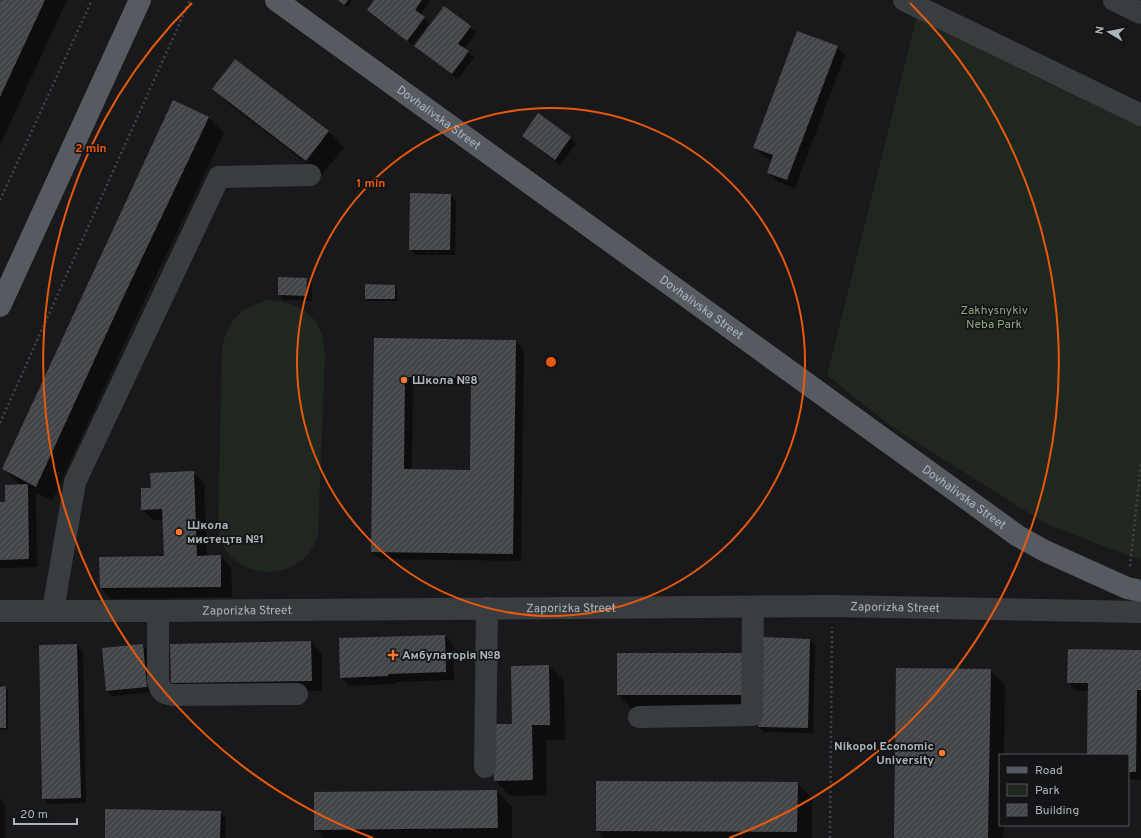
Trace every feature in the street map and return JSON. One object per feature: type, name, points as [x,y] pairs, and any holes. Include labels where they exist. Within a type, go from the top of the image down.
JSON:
[{"type":"main road","points":[[0,306],[140,0]]},
{"type":"main road","name":"Dovhalivska Street","points":[[276,0],[1018,536],[1045,551],[1134,590]]},
{"type":"street","points":[[904,0],[1141,115]]},
{"type":"street","points":[[1114,0],[1141,13]]},
{"type":"street","points":[[53,610],[75,482],[219,177],[310,175]]},
{"type":"street","name":"Zaporizka Street","points":[[0,611],[833,606],[1141,612]]},
{"type":"street","points":[[639,717],[752,716],[753,607]]},
{"type":"street","points":[[485,767],[487,608]]},
{"type":"street","points":[[158,611],[158,681],[163,693],[173,695],[297,694]]},
{"type":"path","points":[[0,200],[92,0]]},
{"type":"path","points":[[0,423],[190,0]]},
{"type":"path","points":[[1134,590],[1141,462]]},
{"type":"path","points":[[830,838],[833,606]]},
{"type":"green space","name":"Zakhysnykiv Neba Park","points":[[918,12],[1141,124],[1141,560],[1048,525],[900,432],[827,375]]},
{"type":"green space","points":[[269,300],[293,305],[310,315],[321,332],[325,356],[318,535],[311,550],[299,562],[288,568],[265,572],[253,570],[242,565],[233,558],[225,549],[220,538],[218,528],[222,347],[228,329],[238,316],[251,306]]},
{"type":"building","points":[[45,0],[0,97],[0,1]]},
{"type":"building","points":[[338,0],[348,0],[344,5]]},
{"type":"building","points":[[374,0],[422,0],[415,10],[425,17],[407,41],[367,10]]},
{"type":"building","points":[[444,6],[471,26],[458,44],[469,51],[452,74],[414,46]]},
{"type":"building","points":[[797,31],[838,46],[787,180],[767,173],[773,155],[753,148]]},
{"type":"building","points":[[235,59],[329,131],[306,161],[212,89]]},
{"type":"building","points":[[173,100],[209,117],[121,302],[36,487],[2,469]]},
{"type":"building","points":[[538,113],[571,137],[555,160],[522,136]]},
{"type":"building","points":[[410,193],[451,194],[450,250],[409,250]]},
{"type":"building","points":[[278,277],[307,278],[306,296],[278,295]]},
{"type":"building","points":[[365,284],[395,285],[395,299],[365,299]]},
{"type":"building","points":[[374,338],[516,340],[513,554],[371,552]],"holes":[[[405,377],[471,378],[470,470],[404,469]]]},
{"type":"building","name":"Школа мистецтв №1","points":[[194,471],[197,556],[221,555],[221,587],[100,588],[99,557],[164,556],[162,509],[141,510],[141,488],[151,488],[150,473]]},
{"type":"building","points":[[28,484],[29,559],[0,560],[0,502],[5,502],[5,485]]},
{"type":"building","name":"Амбулаторія №8","points":[[445,635],[446,672],[388,674],[388,676],[340,678],[339,638]]},
{"type":"building","points":[[760,637],[810,639],[808,728],[758,727]]},
{"type":"building","points":[[311,641],[312,681],[171,683],[170,644]]},
{"type":"building","points":[[77,644],[81,798],[42,799],[39,645]]},
{"type":"building","points":[[143,644],[147,687],[106,691],[102,648]]},
{"type":"building","points":[[1068,649],[1141,650],[1141,690],[1137,690],[1136,772],[1129,772],[1129,754],[1087,754],[1088,683],[1067,683]]},
{"type":"building","points":[[617,653],[742,653],[742,695],[617,695]]},
{"type":"building","points":[[549,665],[550,725],[532,725],[533,780],[494,781],[492,724],[512,724],[511,666]]},
{"type":"building","name":"Nikopol Economic University","points":[[896,668],[991,669],[988,838],[894,838]]},
{"type":"building","points":[[6,686],[6,728],[0,728],[0,687]]},
{"type":"building","points":[[596,781],[798,782],[797,832],[596,831]]},
{"type":"building","points":[[497,790],[498,828],[314,830],[314,792]]},
{"type":"building","points":[[105,809],[221,811],[220,838],[105,838]]},
{"type":"place","name":"Школа №8","points":[[404,380]]},
{"type":"place","name":"Школа мистецтв №1","points":[[179,532]]},
{"type":"place","name":"Амбулаторія №8","points":[[393,655]]},
{"type":"place","name":"Nikopol Economic University","points":[[942,753]]}]
